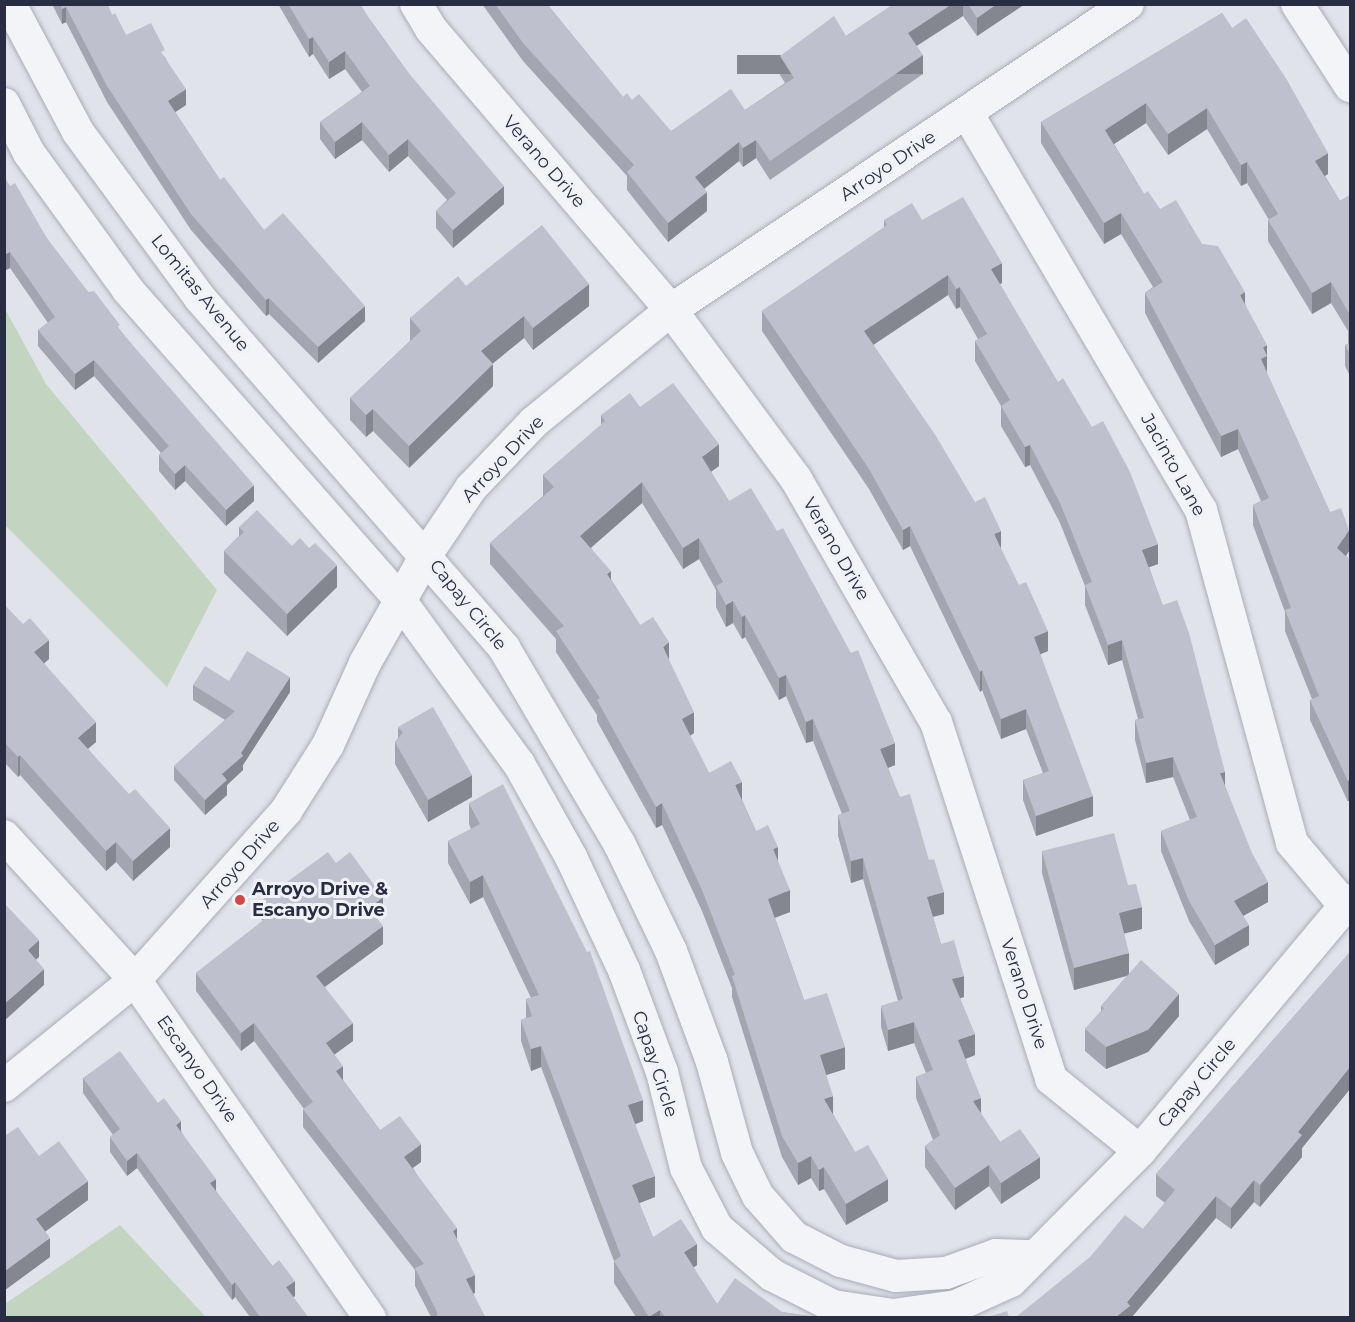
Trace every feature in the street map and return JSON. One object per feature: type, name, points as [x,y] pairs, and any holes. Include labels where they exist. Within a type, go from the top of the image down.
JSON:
[{"type":"street","name":"Lomitas Avenue","points":[[10,4],[78,132],[200,298],[426,555]]},
{"type":"street","name":"Verano Drive","points":[[416,4],[431,29],[671,310],[796,479],[936,722],[1051,1078],[1140,1151]]},
{"type":"street","name":"Arroyo Drive","points":[[4,1086],[135,980],[286,811],[328,745],[365,663],[399,599],[426,555],[471,488],[534,422],[671,310],[1128,4]]},
{"type":"street","points":[[1297,4],[1350,86]]},
{"type":"street","points":[[4,104],[29,153],[128,290],[399,599]]},
{"type":"street","name":"Jacinto Lane","points":[[967,113],[1201,510],[1293,843],[1348,903]]},
{"type":"street","name":"Capay Circle","points":[[426,555],[504,648],[620,843],[671,951],[712,1062],[737,1153],[758,1196],[794,1237],[841,1261],[896,1276],[946,1273],[996,1255],[1032,1256]]},
{"type":"street","name":"Capay Circle","points":[[399,599],[519,764],[571,857],[624,970],[662,1072],[686,1168],[717,1227],[772,1275],[833,1306],[893,1314],[956,1306],[1011,1281],[1032,1256],[1140,1151],[1348,903]]},
{"type":"street","name":"Escanyo Drive","points":[[4,836],[135,980],[370,1317]]},
{"type":"green space","points":[[4,307],[46,384],[217,590],[167,687],[5,525]]},
{"type":"green space","points":[[120,1225],[206,1317],[5,1317],[5,1304]]},
{"type":"building","points":[[60,4],[107,4],[112,15],[115,13],[126,35],[151,23],[165,50],[161,52],[186,89],[168,101],[220,180],[224,177],[264,230],[283,213],[365,306],[318,347],[269,298],[266,300],[191,214],[107,86],[66,7],[62,9]]},
{"type":"building","points":[[288,4],[360,4],[407,71],[504,186],[453,230],[436,211],[456,193],[408,139],[389,155],[362,122],[335,142],[320,122],[370,86],[345,51],[329,62],[313,37],[309,39]]},
{"type":"building","points":[[495,4],[547,4],[623,97],[627,93],[632,100],[639,94],[671,131],[731,89],[745,110],[794,78],[780,56],[834,16],[846,36],[894,4],[952,4],[908,33],[923,55],[770,161],[756,140],[743,148],[739,142],[695,177],[707,192],[668,223],[627,172],[634,165],[523,43]]},
{"type":"building","points":[[968,4],[997,4],[977,18]]},
{"type":"building","points":[[1222,13],[1232,28],[1246,18],[1287,80],[1328,153],[1315,161],[1340,201],[1350,195],[1350,315],[1331,282],[1312,293],[1268,220],[1278,214],[1247,162],[1241,165],[1207,108],[1168,134],[1146,103],[1105,130],[1144,194],[1148,191],[1160,209],[1176,200],[1202,244],[1218,246],[1245,292],[1240,295],[1267,345],[1263,347],[1267,356],[1261,359],[1330,512],[1341,508],[1349,530],[1337,548],[1350,560],[1350,780],[1348,781],[1310,700],[1319,696],[1285,610],[1291,608],[1253,505],[1269,498],[1238,429],[1221,436],[1145,293],[1163,282],[1121,213],[1104,223],[1041,122]]},
{"type":"building","points":[[4,176],[10,186],[15,183],[48,240],[88,292],[94,291],[120,325],[117,327],[254,485],[226,510],[185,465],[175,474],[159,455],[169,446],[94,360],[75,374],[38,330],[55,317],[10,252],[4,255]]},
{"type":"building","points":[[963,197],[1002,263],[991,269],[1058,382],[1063,378],[1092,427],[1103,421],[1130,472],[1158,544],[1142,550],[1163,605],[1177,600],[1189,633],[1225,772],[1220,773],[1252,853],[1268,882],[1234,901],[1249,925],[1215,945],[1189,901],[1161,831],[1197,817],[1173,757],[1146,763],[1135,720],[1144,718],[1122,640],[1108,645],[1085,585],[1092,582],[1060,503],[1030,445],[1025,447],[1001,406],[1010,400],[975,341],[987,334],[960,287],[956,289],[948,275],[864,331],[936,436],[975,502],[985,497],[1001,531],[994,534],[1019,585],[1026,582],[1048,631],[1034,637],[1093,796],[1036,816],[1023,780],[1049,771],[1026,709],[1001,719],[982,670],[980,672],[910,526],[903,530],[869,469],[762,311],[887,225],[884,220],[912,203],[922,220]]},
{"type":"building","points":[[542,225],[589,284],[533,328],[524,316],[481,351],[493,364],[409,446],[373,409],[366,415],[350,398],[421,331],[410,318],[458,276],[466,286]]},
{"type":"building","points":[[1350,343],[1350,355],[1345,345]]},
{"type":"building","points":[[673,383],[719,444],[702,457],[729,501],[751,488],[777,531],[783,528],[851,653],[858,650],[895,743],[880,749],[900,797],[910,794],[929,860],[934,859],[944,892],[927,897],[941,944],[954,940],[964,976],[952,979],[975,1034],[958,1040],[981,1098],[973,1101],[1000,1142],[1020,1129],[1040,1157],[1001,1183],[989,1165],[955,1188],[925,1146],[940,1135],[916,1077],[933,1070],[914,1022],[888,1030],[881,1006],[903,999],[863,858],[851,861],[838,815],[850,811],[813,719],[806,722],[786,675],[779,678],[745,615],[742,617],[733,601],[726,605],[716,586],[723,582],[699,538],[683,548],[642,482],[580,536],[611,571],[607,574],[640,625],[653,617],[669,642],[663,647],[694,712],[682,719],[709,773],[731,761],[742,782],[735,785],[756,831],[768,825],[778,847],[773,849],[790,890],[768,899],[804,1000],[827,993],[845,1047],[820,1055],[833,1096],[824,1099],[855,1152],[868,1145],[888,1179],[846,1204],[824,1167],[819,1170],[811,1156],[798,1163],[782,1136],[732,976],[735,975],[702,890],[662,803],[656,807],[597,700],[600,698],[556,631],[564,626],[490,543],[554,487],[543,475],[605,421],[601,415],[630,393],[640,407]]},
{"type":"building","points":[[257,510],[292,546],[300,538],[309,548],[315,543],[337,565],[287,614],[224,551],[244,532],[239,527]]},
{"type":"building","points":[[4,604],[23,624],[30,618],[49,640],[34,652],[96,722],[78,738],[129,794],[135,789],[170,828],[133,861],[116,842],[106,851],[20,755],[18,757],[4,742]]},
{"type":"building","points":[[247,651],[290,677],[241,753],[243,756],[222,774],[227,780],[205,800],[174,766],[235,711],[193,685],[205,666],[229,681]]},
{"type":"building","points":[[433,707],[472,775],[428,800],[395,742],[403,732],[398,727]]},
{"type":"building","points":[[503,784],[587,952],[590,951],[643,1100],[628,1105],[655,1176],[632,1185],[653,1237],[681,1219],[697,1244],[684,1252],[717,1304],[735,1278],[782,1312],[816,1317],[665,1317],[660,1310],[649,1317],[614,1261],[621,1256],[541,1046],[531,1049],[521,1020],[532,1016],[526,999],[539,995],[483,875],[470,882],[448,841],[480,824],[469,803]]},
{"type":"building","points":[[1114,833],[1128,885],[1136,884],[1142,907],[1119,913],[1129,953],[1074,968],[1042,851]]},
{"type":"building","points":[[328,852],[336,863],[350,852],[383,897],[369,908],[383,926],[316,976],[353,1023],[326,1043],[343,1066],[336,1071],[380,1130],[400,1116],[421,1144],[404,1157],[457,1228],[453,1231],[475,1275],[466,1279],[485,1317],[437,1317],[437,1312],[415,1268],[424,1264],[303,1109],[313,1102],[254,1023],[241,1033],[196,973],[271,914],[261,901]]},
{"type":"building","points":[[4,903],[39,940],[28,950],[44,969],[4,1004]]},
{"type":"building","points":[[1350,952],[1350,1067],[1298,1132],[1302,1135],[1260,1185],[1254,1180],[1231,1208],[1216,1196],[1127,1302],[1130,1306],[1116,1317],[1016,1317],[1090,1257],[1125,1215],[1143,1229],[1175,1190],[1156,1174]]},
{"type":"building","points":[[1141,960],[1179,994],[1148,1030],[1106,1047],[1085,1029],[1104,1008],[1101,1006]]},
{"type":"building","points":[[120,1051],[158,1103],[164,1098],[181,1121],[176,1125],[216,1179],[210,1183],[272,1266],[279,1260],[295,1281],[286,1287],[308,1317],[260,1317],[235,1282],[232,1285],[137,1153],[127,1161],[110,1137],[120,1129],[83,1078]]},
{"type":"building","points":[[18,1127],[39,1156],[59,1141],[88,1181],[36,1219],[50,1238],[5,1271],[4,1136]]},
{"type":"building","points":[[1007,1311],[1009,1317],[988,1317]]},
{"type":"place","name":"Arroyo Drive & Escanyo Drive","points":[[240,900]]}]
